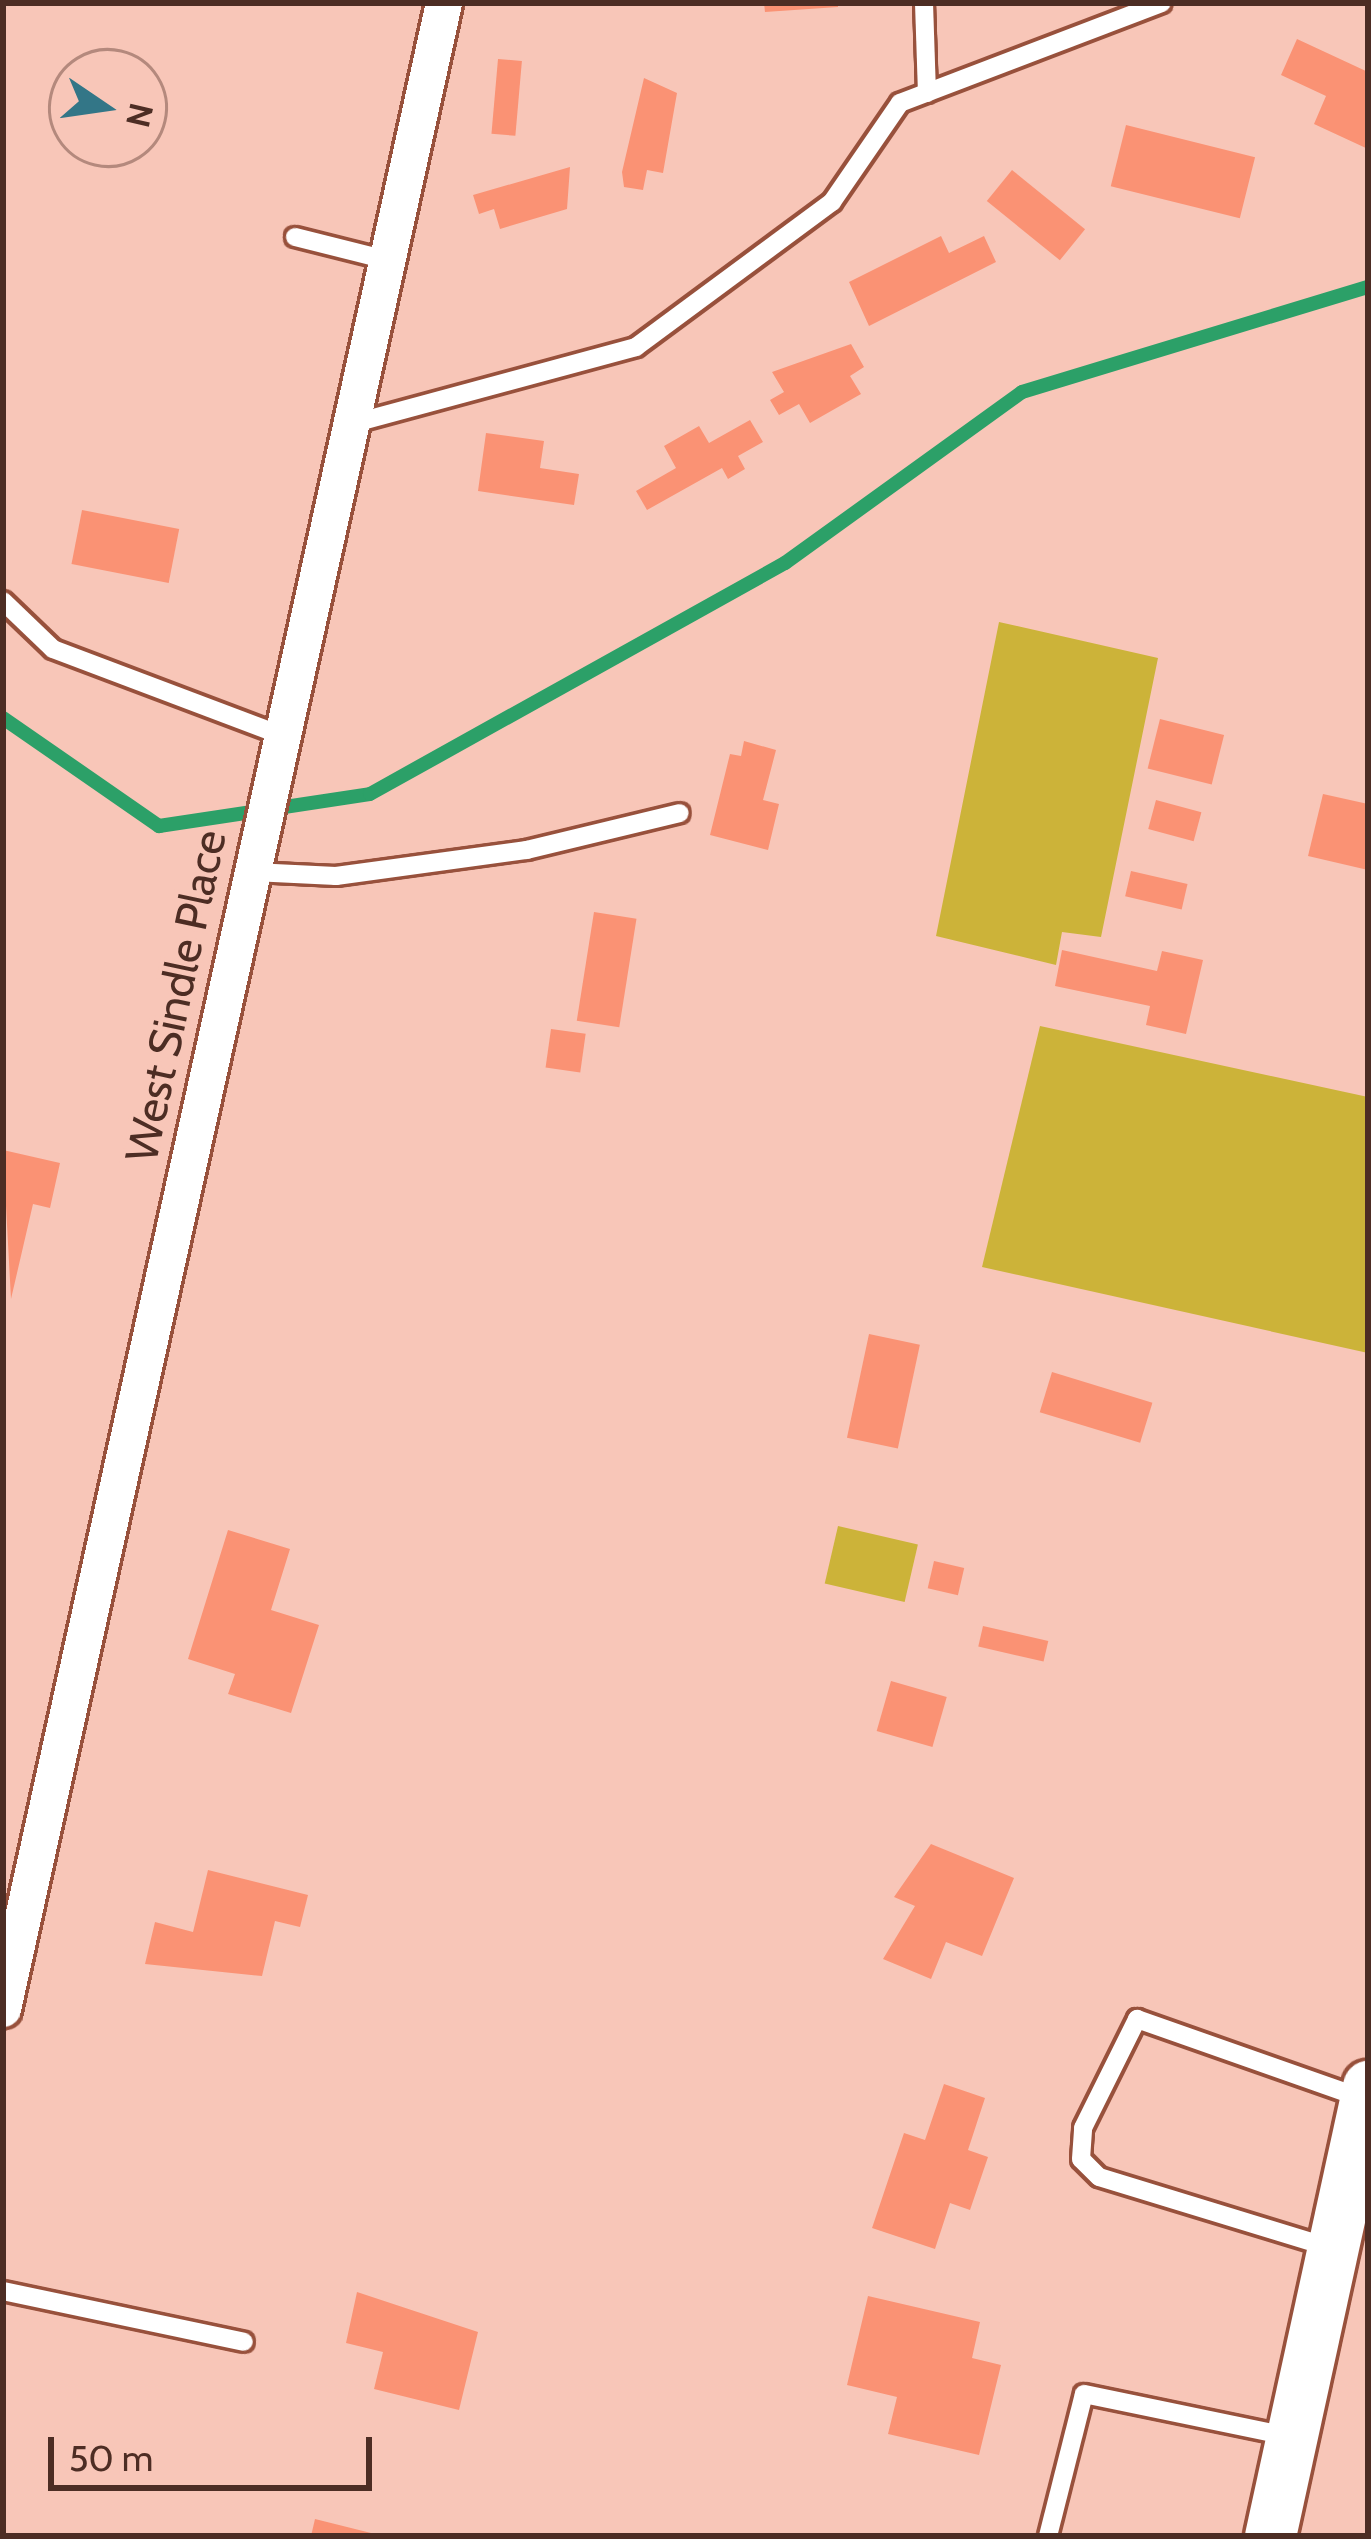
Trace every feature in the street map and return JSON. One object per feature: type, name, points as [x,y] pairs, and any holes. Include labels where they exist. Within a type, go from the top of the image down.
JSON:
[{"type":"street","name":"West Sindle Place","points":[[3,2009],[444,3]]},
{"type":"street","points":[[1270,2536],[1367,2093]]},
{"type":"lane","points":[[924,3],[926,93]]},
{"type":"lane","points":[[351,424],[636,346],[832,202],[900,104],[1162,3]]},
{"type":"lane","points":[[295,237],[387,260]]},
{"type":"lane","points":[[3,601],[53,649],[283,736]]},
{"type":"lane","points":[[253,872],[336,876],[484,856],[680,812]]},
{"type":"lane","points":[[1332,2248],[1099,2176],[1081,2158],[1083,2128],[1137,2019],[1367,2093]]},
{"type":"lane","points":[[3,2291],[244,2342]]},
{"type":"lane","points":[[1048,2536],[1084,2394],[1292,2437]]},
{"type":"shaded area","points":[[999,622],[1158,658],[1101,937],[1062,932],[1056,965],[936,936]]},
{"type":"shaded area","points":[[1040,1026],[1368,1097],[1368,1353],[982,1267]]},
{"type":"shaded area","points":[[838,1526],[918,1544],[905,1602],[825,1583]]},
{"type":"building","points":[[764,3],[838,3],[838,7],[765,12]]},
{"type":"building","points":[[1297,39],[1368,72],[1368,149],[1314,124],[1326,96],[1281,75]]},
{"type":"building","points":[[498,59],[522,61],[515,136],[491,134]]},
{"type":"building","points":[[644,78],[677,93],[663,173],[647,170],[643,190],[624,187],[622,172]]},
{"type":"building","points":[[1126,125],[1255,157],[1240,218],[1111,186]]},
{"type":"building","points":[[570,167],[567,209],[500,229],[494,209],[479,214],[473,195]]},
{"type":"building","points":[[1012,170],[1085,229],[1060,260],[987,201]]},
{"type":"building","points":[[941,236],[949,253],[984,236],[996,262],[869,326],[849,282]]},
{"type":"building","points":[[851,344],[864,367],[850,376],[861,394],[810,423],[799,404],[779,415],[770,400],[784,392],[772,372]]},
{"type":"building","points":[[750,420],[763,442],[738,456],[745,469],[728,479],[722,468],[647,510],[636,491],[676,468],[664,446],[699,426],[709,443]]},
{"type":"building","points":[[486,433],[544,441],[540,468],[579,474],[574,505],[478,491]]},
{"type":"building","points":[[82,510],[179,529],[169,583],[72,564]]},
{"type":"building","points":[[1160,719],[1224,735],[1212,784],[1148,768]]},
{"type":"building","points":[[744,741],[776,750],[763,800],[779,804],[768,850],[710,835],[730,754],[741,756]]},
{"type":"building","points":[[1323,794],[1368,804],[1368,870],[1308,856]]},
{"type":"building","points":[[1156,800],[1201,812],[1194,841],[1148,829]]},
{"type":"building","points":[[1131,871],[1188,884],[1182,909],[1125,896]]},
{"type":"building","points":[[594,912],[636,919],[619,1027],[577,1021]]},
{"type":"building","points":[[1062,950],[1157,971],[1162,951],[1203,960],[1186,1034],[1146,1025],[1150,1006],[1055,986]]},
{"type":"building","points":[[551,1029],[586,1034],[580,1072],[546,1068]]},
{"type":"building","points":[[3,1150],[60,1163],[50,1208],[33,1204],[11,1299]]},
{"type":"building","points":[[869,1334],[920,1345],[898,1448],[847,1438]]},
{"type":"building","points":[[1052,1372],[1152,1403],[1140,1443],[1040,1412]]},
{"type":"building","points":[[228,1530],[290,1549],[271,1610],[319,1625],[291,1713],[228,1694],[235,1674],[188,1659]]},
{"type":"building","points":[[934,1561],[964,1568],[958,1595],[928,1588]]},
{"type":"building","points":[[983,1626],[1048,1641],[1044,1662],[978,1646]]},
{"type":"building","points":[[891,1681],[947,1697],[932,1747],[877,1731]]},
{"type":"building","points":[[931,1844],[1014,1878],[982,1956],[946,1942],[931,1979],[883,1959],[915,1906],[894,1897]]},
{"type":"building","points":[[208,1870],[308,1895],[300,1927],[275,1921],[262,1976],[145,1964],[155,1922],[193,1932]]},
{"type":"building","points":[[944,2084],[985,2098],[968,2150],[988,2157],[970,2210],[950,2203],[935,2249],[872,2228],[904,2133],[925,2140]]},
{"type":"building","points":[[357,2292],[478,2332],[459,2410],[374,2389],[383,2352],[346,2343]]},
{"type":"building","points":[[868,2296],[980,2322],[972,2358],[1001,2365],[979,2455],[888,2434],[897,2397],[847,2385]]},
{"type":"building","points":[[315,2519],[375,2534],[375,2536],[311,2536]]},
{"type":"waterway","points":[[3,718],[159,826],[370,794],[785,563],[1022,392],[1368,287]]}]
